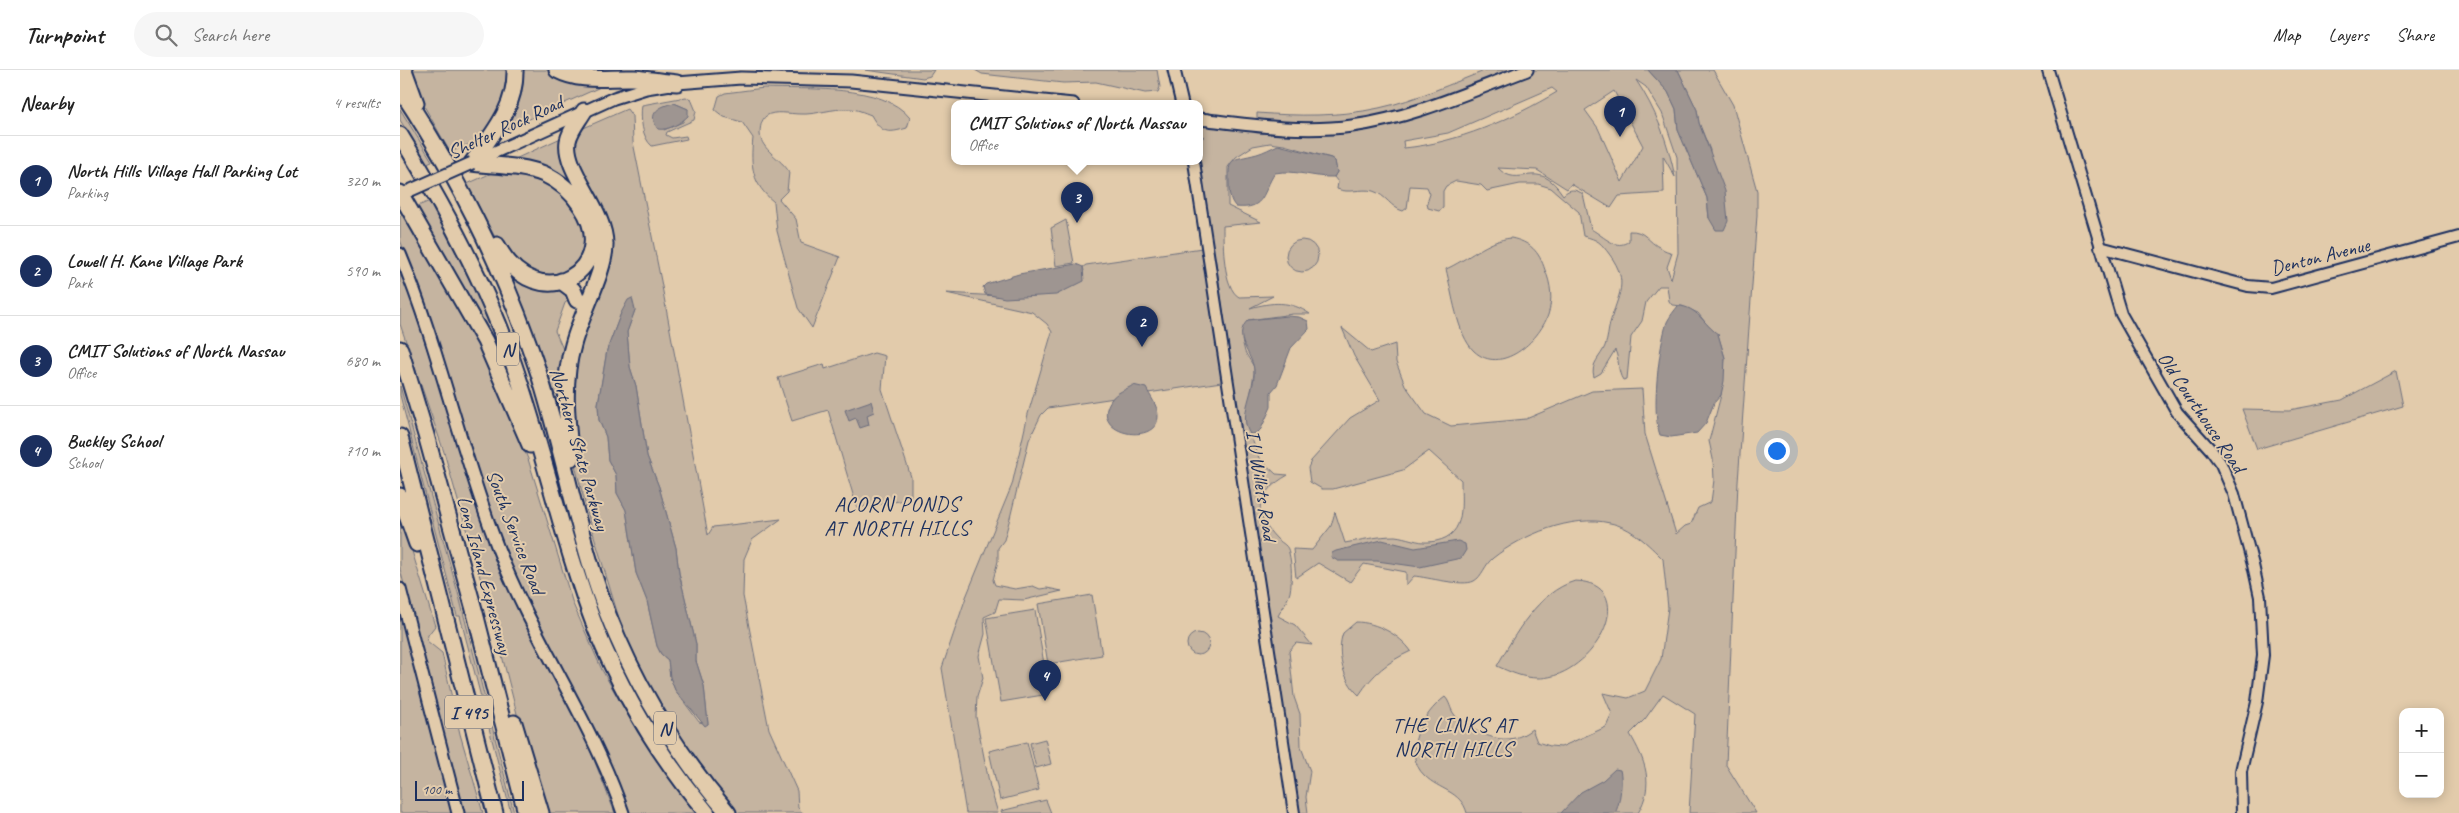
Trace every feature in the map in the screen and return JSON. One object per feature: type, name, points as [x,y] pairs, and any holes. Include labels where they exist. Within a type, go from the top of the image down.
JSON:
[{"type":"highway","points":[[404,70],[428,132]]},
{"type":"highway","points":[[460,189],[483,218],[503,256],[516,272],[538,283],[561,281],[570,277],[584,266],[593,244],[591,226],[578,202],[562,184],[543,174],[524,169],[472,163],[510,106],[514,92],[515,70]]},
{"type":"highway","points":[[556,70],[574,77],[590,80],[634,78],[677,83]]},
{"type":"highway","name":"Northern State Parkway","points":[[400,89],[428,132],[460,189],[500,271],[526,337],[545,395],[576,510],[607,611],[639,684],[680,752],[728,813]]},
{"type":"highway","points":[[576,510],[566,412],[568,365],[575,337],[603,260],[605,244],[601,223],[571,161],[568,148],[571,133],[584,111]]},
{"type":"highway","name":"Northern State Parkway","points":[[400,135],[448,218],[494,314],[525,397],[579,580],[603,645],[630,700],[668,762],[707,813]]},
{"type":"highway","points":[[402,194],[493,357],[528,439],[557,533],[579,580]]},
{"type":"highway","points":[[561,281],[573,290],[577,300]]},
{"type":"highway","name":"Long Island Expressway","points":[[400,349],[424,426],[475,613],[526,813]]},
{"type":"highway","name":"I 495","points":[[400,437],[495,813]]},
{"type":"highway","points":[[400,496],[425,570],[443,610]]},
{"type":"highway","points":[[475,613],[501,674],[541,813]]},
{"type":"main road","points":[[1174,70],[1181,100]]},
{"type":"main road","points":[[1203,119],[1294,128],[1350,126],[1411,112],[1527,70]]},
{"type":"main road","name":"Shelter Rock Road","points":[[402,194],[584,111],[630,93],[677,83],[741,78],[851,81],[1034,100]]},
{"type":"main road","name":"South Service Road","points":[[400,254],[417,299],[499,552],[524,606],[595,742],[624,813]]},
{"type":"main road","points":[[400,589],[458,813]]},
{"type":"street","name":"Old Courthouse Road","points":[[2048,70],[2121,314],[2177,412],[2212,450],[2221,464],[2234,494],[2251,556],[2260,598],[2263,656],[2257,702],[2241,771],[2242,813]]},
{"type":"street","name":"I U Willets Road","points":[[1194,165],[1294,813]]},
{"type":"street","name":"Denton Avenue","points":[[2100,247],[2248,286],[2271,288],[2459,237]]},
{"type":"shaded area","points":[[407,70],[508,70],[503,100],[490,127],[475,141],[450,152],[414,88]]},
{"type":"shaded area","points":[[518,70],[549,70],[552,73],[607,84],[496,134]]},
{"type":"shaded area","points":[[865,70],[934,70],[930,76],[923,78]]},
{"type":"shaded area","points":[[975,70],[1157,70],[1160,87],[1158,92],[1145,93],[1096,82],[1063,83],[982,74]]},
{"type":"shaded area","points":[[1487,70],[1648,70],[1668,92],[1676,109],[1678,130],[1707,198],[1709,218],[1710,150],[1699,123],[1697,110],[1678,70],[1713,70],[1733,105],[1757,191],[1757,215],[1738,482],[1726,765],[1756,813],[1689,813],[1695,714],[1663,694],[1645,719],[1630,734],[1640,753],[1646,772],[1646,792],[1638,813],[1467,813],[1455,795],[1431,781],[1418,767],[1414,756],[1417,734],[1429,713],[1445,697],[1458,719],[1478,732],[1500,739],[1510,739],[1532,729],[1537,742],[1561,747],[1606,727],[1612,714],[1603,693],[1628,698],[1645,691],[1661,659],[1668,608],[1663,559],[1645,542],[1625,528],[1610,523],[1580,521],[1548,528],[1505,550],[1490,561],[1477,579],[1469,583],[1414,576],[1406,585],[1406,572],[1364,564],[1350,582],[1318,563],[1296,578],[1293,549],[1312,550],[1331,526],[1335,512],[1345,543],[1389,536],[1425,542],[1441,540],[1450,535],[1456,528],[1461,511],[1461,480],[1429,451],[1403,470],[1333,489],[1322,489],[1310,482],[1308,468],[1311,461],[1350,418],[1380,400],[1354,356],[1342,328],[1371,352],[1395,344],[1396,362],[1405,385],[1426,414],[1451,426],[1526,419],[1592,391],[1642,389],[1645,434],[1676,534],[1685,526],[1691,524],[1698,508],[1711,502],[1714,480],[1713,459],[1709,441],[1721,395],[1725,358],[1718,335],[1711,330],[1698,313],[1682,306],[1672,305],[1669,301],[1667,286],[1659,286],[1646,302],[1642,321],[1631,337],[1627,379],[1623,380],[1621,377],[1615,350],[1601,373],[1594,377],[1593,368],[1605,346],[1619,296],[1620,273],[1601,244],[1596,240],[1583,236],[1579,212],[1551,188],[1538,184],[1520,184],[1487,191],[1481,185],[1456,181],[1446,186],[1443,191],[1443,208],[1439,211],[1428,208],[1427,203],[1430,194],[1427,187],[1410,186],[1407,208],[1403,211],[1373,191],[1337,189],[1338,182],[1334,177],[1337,172],[1335,161],[1331,158],[1270,143],[1253,146],[1236,157],[1228,167],[1228,206],[1261,222],[1223,226],[1223,243],[1227,275],[1234,292],[1239,297],[1273,296],[1250,308],[1281,303],[1303,309],[1310,314],[1293,314],[1248,320],[1242,340],[1245,352],[1254,367],[1246,423],[1259,458],[1276,474],[1288,475],[1269,489],[1261,503],[1260,511],[1268,529],[1286,546],[1290,557],[1290,592],[1278,616],[1295,625],[1312,645],[1296,643],[1289,651],[1294,697],[1300,714],[1301,747],[1310,771],[1306,797],[1308,813],[1296,813],[1217,269],[1198,165],[1203,165],[1203,138],[1205,136],[1203,136],[1203,119],[1257,125],[1257,113],[1318,115],[1348,113],[1407,101]],"holes":[[[1636,80],[1646,87],[1662,113],[1677,157],[1678,253],[1671,279],[1667,267],[1672,253],[1656,246],[1643,234],[1629,231],[1629,241],[1624,244],[1615,244],[1591,229],[1583,194],[1573,190],[1563,195],[1554,183],[1545,177],[1537,175],[1514,176],[1506,174],[1498,168],[1537,170],[1567,189],[1571,184],[1611,208],[1619,196],[1664,193],[1663,156],[1675,177],[1669,151],[1650,103]],[[1552,88],[1557,92],[1522,111],[1484,128],[1444,141],[1404,148],[1403,141],[1448,133]],[[1614,91],[1643,146],[1622,182],[1598,128],[1585,110]]]},
{"type":"shaded area","points":[[1648,70],[1678,70],[1697,110],[1699,123],[1725,191],[1728,221],[1724,230],[1716,230],[1709,218],[1707,198],[1678,130],[1676,109],[1668,92]]},
{"type":"shaded area","points":[[764,88],[821,89],[863,94],[882,99],[898,107],[910,118],[907,128],[894,131],[885,131],[871,115],[852,109],[806,114],[773,113],[766,116],[762,122],[761,140],[789,172],[787,191],[779,199],[796,219],[801,243],[840,257],[812,328],[798,308],[777,231],[774,202],[761,188],[754,174],[752,157],[753,138],[742,122],[724,117],[715,110],[719,96],[725,93]]},
{"type":"shaded area","points":[[686,97],[691,99],[696,111],[694,120],[667,132],[666,135],[672,138],[686,136],[687,139],[652,146],[646,138],[642,127],[642,105]],"holes":[[[674,103],[688,109],[683,122],[664,130]]]},
{"type":"shaded area","points":[[674,103],[688,109],[688,116],[674,126],[658,129],[653,119],[656,111]]},
{"type":"shaded area","points":[[400,109],[432,161],[427,163],[400,120]]},
{"type":"shaded area","points":[[627,109],[632,116],[633,142],[708,535],[713,527],[781,519],[752,540],[744,559],[743,596],[769,729],[797,791],[798,808],[803,813],[736,813],[703,775],[666,722],[625,638],[576,469],[570,428],[570,386],[579,338],[607,266],[577,165],[574,139],[579,130]],"holes":[[[635,310],[627,332],[630,367],[636,386],[647,456],[659,487],[676,548],[679,573],[696,644],[696,661],[704,686],[708,724],[699,722],[675,690],[670,677],[668,660],[661,654],[657,646],[647,601],[636,573],[626,510],[617,493],[616,475],[608,460],[606,437],[599,420],[598,404],[607,350],[621,313]]]},
{"type":"shaded area","points":[[563,137],[584,202],[516,162],[515,159]]},
{"type":"shaded area","points":[[1278,145],[1331,158],[1335,161],[1337,172],[1334,177],[1290,172],[1275,173],[1258,203],[1253,206],[1236,207],[1231,200],[1229,191],[1229,168],[1233,161],[1260,153]]},
{"type":"shaded area","points":[[494,172],[529,175],[554,185],[577,210],[586,229],[584,257],[563,276],[532,277],[496,239],[467,184]]},
{"type":"shaded area","points":[[430,201],[478,295],[516,392],[413,208]]},
{"type":"shaded area","points":[[403,215],[407,218],[470,325],[498,385],[528,459],[573,604],[602,670],[638,733],[697,813],[628,813],[599,740],[565,677],[498,539],[427,308],[400,240],[400,216]]},
{"type":"shaded area","points":[[1066,220],[1074,263],[1056,266],[1051,228]]},
{"type":"shaded area","points":[[1511,238],[1533,248],[1543,263],[1550,286],[1550,309],[1543,325],[1528,344],[1518,352],[1496,360],[1485,358],[1474,351],[1463,335],[1446,269],[1494,242]]},
{"type":"shaded area","points":[[1302,240],[1308,241],[1313,245],[1317,250],[1317,262],[1313,267],[1308,271],[1302,272],[1296,271],[1291,267],[1287,262],[1286,256],[1287,250],[1291,245],[1296,241]]},
{"type":"shaded area","points":[[1209,247],[1228,381],[1048,408],[1041,415],[1029,440],[1004,540],[998,548],[998,561],[993,580],[995,585],[1015,589],[1033,586],[1040,589],[1047,588],[1062,591],[1024,600],[999,599],[995,612],[984,617],[985,634],[979,656],[983,678],[977,697],[976,717],[990,787],[998,813],[966,813],[942,668],[966,597],[1012,485],[1028,414],[1052,332],[1047,324],[1032,312],[946,293],[1016,297],[1084,271],[1083,267],[1086,265]]},
{"type":"shaded area","points":[[1076,264],[1083,267],[1084,281],[1056,295],[1005,298],[985,294],[983,287],[986,284],[1019,274]]},
{"type":"shaded area","points":[[510,272],[564,287],[570,299],[565,303],[555,331],[563,349],[560,393],[555,394],[506,274]]},
{"type":"shaded area","points":[[400,275],[406,284],[497,566],[587,742],[615,813],[545,813],[533,776],[498,640],[444,452],[400,324]]},
{"type":"shaded area","points":[[632,298],[635,310],[627,332],[630,367],[636,386],[647,456],[659,487],[676,548],[679,573],[696,644],[696,661],[704,686],[708,724],[705,726],[675,690],[670,677],[668,660],[661,654],[657,646],[647,601],[636,573],[626,510],[617,493],[616,475],[608,460],[606,437],[599,420],[598,404],[607,350],[621,313],[628,300]]},
{"type":"shaded area","points":[[1678,306],[1695,312],[1718,334],[1725,358],[1724,381],[1721,395],[1714,403],[1706,423],[1697,433],[1671,437],[1660,435],[1657,425],[1656,395],[1664,333],[1667,322]]},
{"type":"shaded area","points":[[1287,316],[1299,317],[1308,321],[1309,329],[1291,348],[1277,385],[1271,392],[1271,407],[1261,429],[1257,433],[1250,434],[1245,419],[1254,370],[1242,339],[1243,326],[1248,320]]},
{"type":"shaded area","points":[[874,353],[885,356],[882,389],[911,477],[911,499],[857,508],[828,410],[792,421],[778,378],[824,364],[825,369]]},
{"type":"shaded area","points":[[2396,371],[2403,406],[2257,449],[2242,409],[2289,410],[2342,400]]},
{"type":"shaded area","points":[[1133,385],[1146,388],[1158,412],[1155,426],[1147,432],[1137,434],[1126,433],[1116,429],[1109,422],[1106,412],[1113,397]]},
{"type":"shaded area","points":[[400,386],[460,600],[514,813],[511,813],[460,616],[457,616],[400,395]]},
{"type":"shaded area","points":[[871,401],[874,412],[867,415],[869,425],[860,428],[856,418],[849,421],[845,410]]},
{"type":"shaded area","points":[[400,512],[435,626],[428,635],[427,641],[442,653],[460,734],[483,813],[463,813],[400,569]]},
{"type":"shaded area","points":[[1382,540],[1415,548],[1458,541],[1465,544],[1466,550],[1461,558],[1420,567],[1377,561],[1338,561],[1331,557],[1332,553],[1336,551]]},
{"type":"shaded area","points":[[1575,581],[1596,586],[1606,597],[1608,613],[1603,631],[1593,648],[1577,664],[1558,674],[1538,678],[1527,677],[1497,666],[1520,628],[1539,604],[1562,586]]},
{"type":"shaded area","points":[[400,589],[458,813],[400,813]]},
{"type":"shaded area","points":[[1092,595],[1102,655],[1048,664],[1038,604]]},
{"type":"shaded area","points":[[1035,610],[1049,694],[1001,702],[986,618]]},
{"type":"shaded area","points":[[1356,622],[1371,624],[1387,630],[1401,640],[1411,651],[1381,669],[1359,695],[1353,689],[1345,674],[1340,649],[1343,633]]},
{"type":"shaded area","points":[[1198,633],[1206,636],[1209,644],[1206,652],[1198,655],[1190,652],[1187,644],[1190,636]]},
{"type":"shaded area","points":[[1045,739],[1051,764],[1036,768],[1030,743]]},
{"type":"shaded area","points":[[1027,742],[1039,790],[1000,800],[989,751]]},
{"type":"shaded area","points":[[1615,769],[1620,770],[1621,785],[1620,798],[1615,813],[1561,813],[1581,792],[1603,780]]},
{"type":"shaded area","points":[[1046,800],[1051,813],[1002,813],[1001,811]]},
{"type":"place","name":"North Hills Village Hall Parking Lot","points":[[1620,137]]},
{"type":"place","name":"CMIT Solutions of North Nassau","points":[[1077,223]]},
{"type":"place","name":"Lowell H. Kane Village Park","points":[[1142,347]]},
{"type":"place","name":"Buckley School","points":[[1045,701]]},
{"type":"district","name":"ACORN PONDS AT NORTH HILLS","points":[[897,516]]},
{"type":"district","name":"THE LINKS AT NORTH HILLS","points":[[1454,737]]}]
